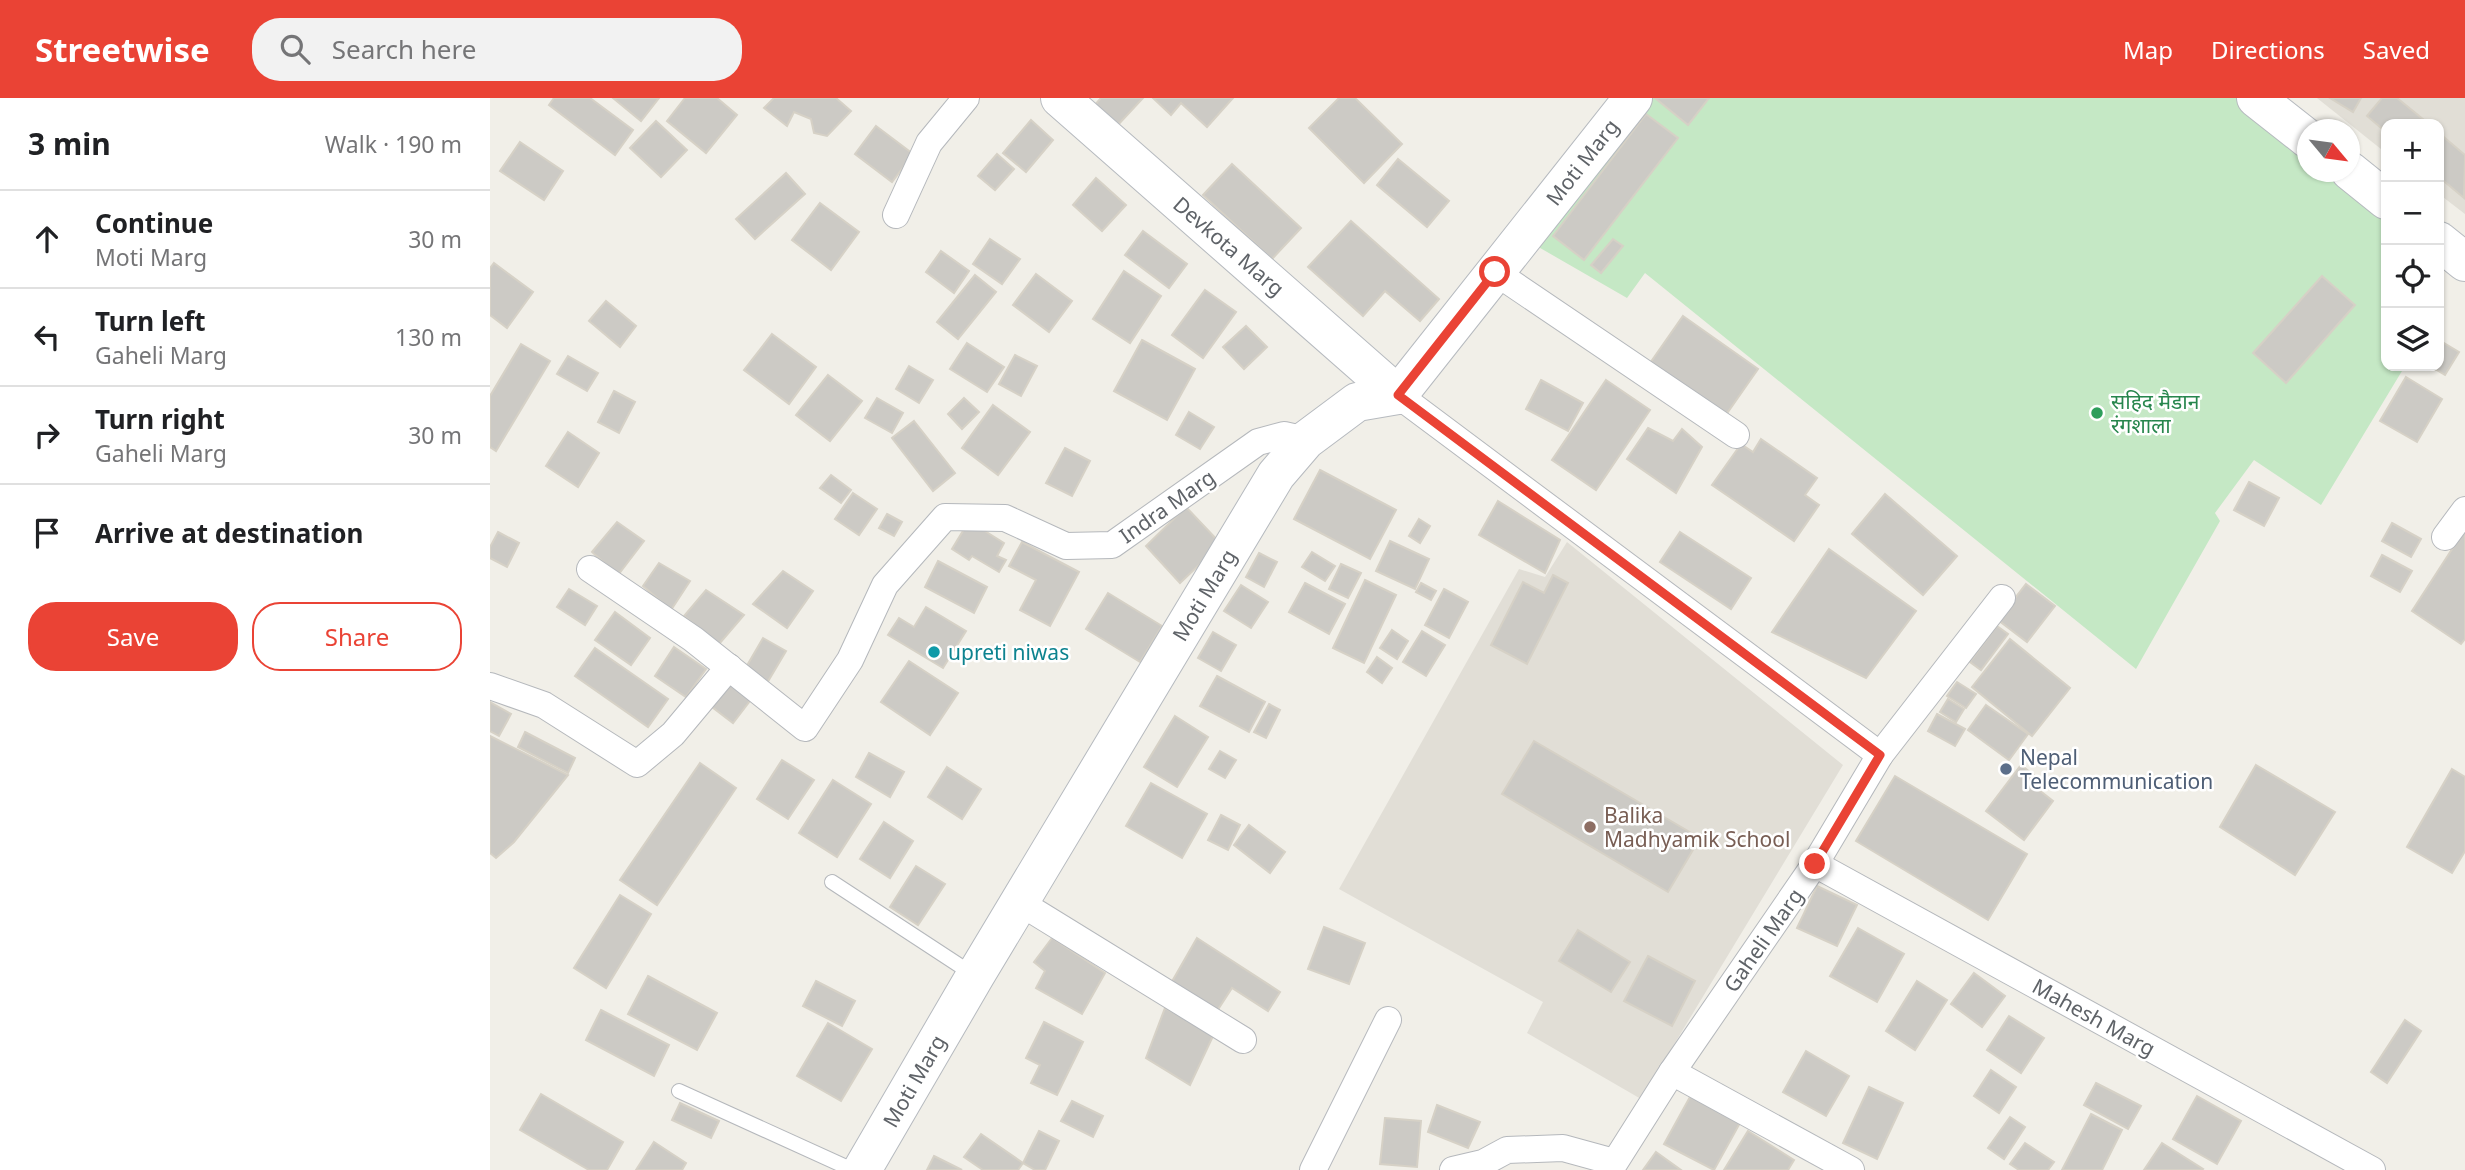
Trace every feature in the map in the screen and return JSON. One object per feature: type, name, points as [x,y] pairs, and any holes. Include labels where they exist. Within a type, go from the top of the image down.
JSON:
[{"type":"street","points":[[896,215],[929,143],[966,98]]},
{"type":"street","name":"Devkota Marg","points":[[1060,98],[1398,395]]},
{"type":"street","name":"Moti Marg","points":[[862,1170],[1019,902],[1276,475],[1306,440],[1357,402],[1398,395],[1633,98]]},
{"type":"street","points":[[2256,98],[2297,130]]},
{"type":"street","points":[[2360,180],[2381,196]]},
{"type":"street","points":[[2443,245],[2465,262]]},
{"type":"street","points":[[1495,272],[1735,435]]},
{"type":"street","points":[[1398,395],[1880,755]]},
{"type":"street","name":"Indra Marg","points":[[729,667],[805,728],[850,660],[885,585],[945,517],[1005,518],[1066,546],[1112,545],[1258,442],[1284,435],[1306,440]]},
{"type":"street","points":[[2445,537],[2465,510]]},
{"type":"street","points":[[490,686],[544,705],[637,764],[673,734],[729,667],[590,569]]},
{"type":"street","name":"Gaheli Marg","points":[[1612,1166],[1672,1072],[1815,864],[1880,755],[2002,598]]},
{"type":"street","name":"Mahesh Marg","points":[[1815,864],[2372,1170]]},
{"type":"street","points":[[1019,902],[1243,1040]]},
{"type":"street","points":[[1313,1170],[1388,1020]]},
{"type":"street","points":[[1672,1072],[1850,1170]]},
{"type":"street","points":[[1453,1170],[1483,1163],[1507,1150],[1563,1149],[1612,1166]]},
{"type":"lane","points":[[832,882],[975,976]]},
{"type":"lane","points":[[679,1091],[853,1170]]},
{"type":"shaded area","points":[[2317,98],[2465,98],[2465,214],[2444,198],[2444,119],[2381,119],[2381,149],[2360,132],[2360,119],[2343,119]]},
{"type":"shaded area","name":"Balika Madhyamik School","points":[[1567,542],[1843,765],[1641,1099],[1527,1033],[1543,1002],[1339,889],[1519,569],[1545,577]]},
{"type":"green space","name":"सहिद मैडान रंगशाला","points":[[1645,98],[2240,98],[2297,145],[2297,182],[2342,182],[2381,215],[2381,371],[2402,371],[2321,505],[2254,460],[2215,513],[2220,521],[2136,669],[1645,273],[1627,298],[1528,241]]},
{"type":"building","points":[[554,98],[590,98],[633,130],[615,155],[549,105]]},
{"type":"building","points":[[613,98],[659,98],[641,121]]},
{"type":"building","points":[[685,98],[717,98],[737,115],[706,153],[667,121]]},
{"type":"building","points":[[774,98],[836,98],[851,111],[827,136],[814,133],[811,119],[794,112],[787,126],[764,108]]},
{"type":"building","points":[[1101,98],[1143,98],[1115,128],[1093,107]]},
{"type":"building","points":[[1153,98],[1233,98],[1207,127],[1181,103],[1171,115]]},
{"type":"building","points":[[1339,98],[1355,98],[1402,144],[1364,183],[1309,128]]},
{"type":"building","points":[[1655,98],[1709,98],[1688,125]]},
{"type":"building","points":[[2330,98],[2361,98],[2353,112]]},
{"type":"building","points":[[2382,98],[2397,98],[2423,119],[2381,119],[2381,128],[2367,116]]},
{"type":"building","points":[[1646,114],[1678,138],[1584,260],[1553,236]]},
{"type":"building","points":[[1031,120],[1053,140],[1026,172],[1003,153]]},
{"type":"building","points":[[656,121],[687,150],[661,177],[630,148]]},
{"type":"building","points":[[876,126],[913,154],[892,182],[855,154]]},
{"type":"building","points":[[2444,137],[2465,155],[2464,198],[2444,181]]},
{"type":"building","points":[[520,142],[563,171],[544,200],[500,171]]},
{"type":"building","points":[[997,154],[1014,169],[995,190],[978,176]]},
{"type":"building","points":[[1398,159],[1449,201],[1427,227],[1377,185]]},
{"type":"building","points":[[1232,164],[1301,228],[1272,259],[1203,195]]},
{"type":"building","points":[[786,173],[805,194],[755,239],[736,219]]},
{"type":"building","points":[[1096,178],[1126,205],[1102,231],[1073,205]]},
{"type":"building","points":[[820,203],[859,232],[831,270],[792,240]]},
{"type":"building","points":[[1351,221],[1439,299],[1420,321],[1385,291],[1363,316],[1308,267]]},
{"type":"building","points":[[1143,231],[1187,264],[1169,288],[1125,255]]},
{"type":"building","points":[[990,239],[1020,259],[1002,284],[973,264]]},
{"type":"building","points":[[1613,239],[1623,246],[1601,273],[1591,265]]},
{"type":"building","points":[[941,251],[969,271],[954,293],[926,272]]},
{"type":"building","points":[[494,263],[533,292],[507,328],[490,315],[490,268]]},
{"type":"building","points":[[1124,271],[1161,296],[1130,343],[1093,319]]},
{"type":"building","points":[[1036,274],[1072,301],[1049,332],[1013,305]]},
{"type":"building","points":[[975,275],[996,292],[958,339],[937,322]]},
{"type":"building","points":[[2322,276],[2355,305],[2286,383],[2253,353]]},
{"type":"building","points":[[1205,290],[1236,312],[1203,358],[1172,335]]},
{"type":"building","points":[[606,301],[636,326],[620,347],[589,321]]},
{"type":"building","points":[[1683,316],[1758,369],[1723,419],[1648,366]]},
{"type":"building","points":[[1246,326],[1267,347],[1244,369],[1223,347]]},
{"type":"building","points":[[772,334],[816,367],[789,404],[744,370]]},
{"type":"building","points":[[1142,340],[1195,369],[1167,420],[1114,391]]},
{"type":"building","points":[[967,343],[1004,367],[987,392],[950,369]]},
{"type":"building","points":[[2444,343],[2459,352],[2445,375],[2438,371],[2444,371]]},
{"type":"building","points":[[521,344],[550,361],[496,451],[490,447],[490,396]]},
{"type":"building","points":[[1015,355],[1037,366],[1021,396],[999,384]]},
{"type":"building","points":[[568,356],[598,373],[587,391],[557,374]]},
{"type":"building","points":[[909,366],[933,380],[919,403],[896,389]]},
{"type":"building","points":[[828,375],[862,401],[830,441],[796,415]]},
{"type":"building","points":[[2406,377],[2442,399],[2417,442],[2380,421]]},
{"type":"building","points":[[1541,380],[1583,403],[1568,431],[1526,409]]},
{"type":"building","points":[[1606,380],[1650,410],[1596,490],[1552,460]]},
{"type":"building","points":[[614,391],[635,402],[619,433],[598,422]]},
{"type":"building","points":[[877,398],[903,413],[892,433],[865,418]]},
{"type":"building","points":[[964,398],[979,412],[962,429],[948,414]]},
{"type":"building","points":[[993,405],[1030,432],[998,475],[962,448]]},
{"type":"building","points":[[1189,412],[1214,427],[1200,449],[1176,435]]},
{"type":"building","points":[[914,421],[955,473],[933,491],[892,438]]},
{"type":"building","points":[[1648,428],[1673,441],[1682,429],[1702,447],[1676,493],[1627,459]]},
{"type":"building","points":[[568,432],[599,453],[578,487],[546,466]]},
{"type":"building","points":[[1761,439],[1817,478],[1805,495],[1819,505],[1794,541],[1712,485],[1741,444],[1753,452]]},
{"type":"building","points":[[1065,448],[1090,461],[1072,496],[1046,483]]},
{"type":"building","points":[[1320,470],[1396,510],[1370,559],[1294,519]]},
{"type":"building","points":[[831,475],[851,490],[841,503],[820,488]]},
{"type":"building","points":[[2249,482],[2279,498],[2264,526],[2234,510]]},
{"type":"building","points":[[853,493],[877,509],[859,535],[835,519]]},
{"type":"building","points":[[1885,494],[1957,556],[1923,595],[1852,534]]},
{"type":"building","points":[[1498,501],[1560,540],[1545,573],[1479,535]]},
{"type":"building","points":[[1186,507],[1221,544],[1180,583],[1146,546]]},
{"type":"building","points":[[887,514],[902,522],[894,536],[879,528]]},
{"type":"building","points":[[1419,519],[1430,526],[1420,543],[1409,536]]},
{"type":"building","points":[[969,521],[1004,543],[997,556],[1006,560],[999,572],[972,556],[969,560],[952,549]]},
{"type":"building","points":[[617,522],[644,541],[618,575],[592,552]]},
{"type":"building","points":[[2392,523],[2421,539],[2411,557],[2382,541]]},
{"type":"building","points":[[2465,529],[2465,639],[2461,644],[2412,611]]},
{"type":"building","points":[[498,532],[519,543],[507,567],[490,558],[490,547]]},
{"type":"building","points":[[1680,532],[1751,578],[1731,609],[1660,562]]},
{"type":"building","points":[[1390,541],[1429,559],[1415,589],[1376,571]]},
{"type":"building","points":[[1022,542],[1079,572],[1050,626],[1020,610],[1036,580],[1009,566]]},
{"type":"building","points":[[1829,549],[1916,611],[1866,678],[1772,632]]},
{"type":"building","points":[[1312,552],[1335,566],[1325,581],[1302,567]]},
{"type":"building","points":[[1259,553],[1277,562],[1264,587],[1246,577]]},
{"type":"building","points":[[2382,555],[2412,571],[2400,592],[2371,576]]},
{"type":"building","points":[[938,561],[987,587],[974,613],[925,587]]},
{"type":"building","points":[[659,563],[690,581],[671,610],[643,586]]},
{"type":"building","points":[[1341,564],[1361,573],[1348,598],[1329,589]]},
{"type":"building","points":[[783,571],[813,591],[787,628],[753,604]]},
{"type":"building","points":[[1553,575],[1568,583],[1527,664],[1491,645],[1523,582],[1544,593]]},
{"type":"building","points":[[1365,580],[1396,595],[1364,663],[1333,648]]},
{"type":"building","points":[[1305,583],[1345,604],[1329,634],[1289,612]]},
{"type":"building","points":[[1421,583],[1436,591],[1431,600],[1416,592]]},
{"type":"building","points":[[2026,584],[2055,606],[2027,642],[1998,620]]},
{"type":"building","points":[[1241,585],[1268,602],[1251,628],[1224,611]]},
{"type":"building","points":[[569,589],[597,606],[585,625],[557,607]]},
{"type":"building","points":[[1444,589],[1468,602],[1449,638],[1425,625]]},
{"type":"building","points":[[706,590],[744,615],[719,644],[684,616]]},
{"type":"building","points":[[1108,593],[1162,626],[1140,662],[1086,629]]},
{"type":"building","name":"upreti niwas","points":[[926,607],[966,631],[943,668],[888,635],[899,618],[914,627]]},
{"type":"building","points":[[615,612],[650,638],[631,665],[595,640]]},
{"type":"building","points":[[1997,626],[2008,634],[1981,670],[1970,662]]},
{"type":"building","points":[[1392,630],[1408,641],[1397,659],[1380,648]]},
{"type":"building","points":[[1422,631],[1445,645],[1426,676],[1403,662]]},
{"type":"building","points":[[1213,632],[1236,645],[1221,671],[1198,658]]},
{"type":"building","points":[[763,638],[786,651],[767,683],[745,669]]},
{"type":"building","points":[[2010,639],[2070,688],[2032,736],[1972,687]]},
{"type":"building","points":[[674,647],[706,669],[686,697],[655,676]]},
{"type":"building","points":[[595,648],[668,699],[648,727],[575,676]]},
{"type":"building","points":[[1377,657],[1392,668],[1382,683],[1367,672]]},
{"type":"building","points":[[909,661],[958,693],[930,735],[881,702]]},
{"type":"building","points":[[1217,676],[1265,702],[1249,732],[1200,706]]},
{"type":"building","points":[[734,681],[753,697],[733,723],[712,707]]},
{"type":"building","points":[[1957,682],[1976,694],[1966,708],[1947,696]]},
{"type":"building","points":[[1948,699],[1964,709],[1956,722],[1940,712]]},
{"type":"building","points":[[490,702],[511,714],[499,736],[490,731]]},
{"type":"building","points":[[1269,704],[1280,710],[1266,738],[1254,732]]},
{"type":"building","points":[[1986,705],[2028,734],[2009,760],[1968,730]]},
{"type":"building","points":[[1937,714],[1965,729],[1955,746],[1928,731]]},
{"type":"building","points":[[1175,716],[1208,737],[1177,787],[1144,767]]},
{"type":"building","points":[[525,732],[575,758],[568,773],[518,747]]},
{"type":"building","points":[[490,736],[568,775],[514,842],[496,858],[490,853]]},
{"type":"building","points":[[1534,741],[1700,838],[1668,892],[1502,794]]},
{"type":"building","points":[[1220,751],[1236,760],[1225,778],[1209,769]]},
{"type":"building","points":[[869,753],[904,772],[890,797],[856,777]]},
{"type":"building","points":[[782,760],[814,780],[788,819],[757,799]]},
{"type":"building","points":[[700,763],[736,788],[657,905],[620,880]]},
{"type":"building","points":[[2021,765],[2035,776],[2030,783],[2053,801],[2024,840],[1986,811]]},
{"type":"building","points":[[2256,765],[2335,812],[2295,875],[2220,827]]},
{"type":"building","points":[[947,767],[981,789],[962,819],[928,797]]},
{"type":"building","points":[[2452,769],[2465,777],[2465,851],[2452,873],[2407,847]]},
{"type":"building","points":[[1895,776],[2027,854],[1988,920],[1856,841]]},
{"type":"building","points":[[833,780],[871,804],[837,857],[799,833]]},
{"type":"building","points":[[1151,783],[1207,814],[1182,858],[1126,826]]},
{"type":"building","points":[[1221,815],[1240,825],[1228,850],[1208,840]]},
{"type":"building","points":[[884,822],[913,841],[890,878],[860,859]]},
{"type":"building","points":[[1249,825],[1285,852],[1270,873],[1234,845]]},
{"type":"building","points":[[916,866],[945,884],[918,925],[890,907]]},
{"type":"building","points":[[1817,886],[1857,905],[1837,946],[1797,928]]},
{"type":"building","points":[[620,895],[651,914],[606,988],[574,968]]},
{"type":"building","points":[[1324,927],[1365,943],[1349,984],[1308,969]]},
{"type":"building","points":[[1858,928],[1904,954],[1877,1002],[1830,976]]},
{"type":"building","points":[[1578,930],[1630,962],[1611,992],[1559,961]]},
{"type":"building","points":[[1052,938],[1105,973],[1082,1014],[1036,988],[1045,971],[1034,962]]},
{"type":"building","points":[[1197,938],[1280,992],[1268,1011],[1232,988],[1215,1014],[1170,985]]},
{"type":"building","points":[[1648,956],[1695,981],[1672,1026],[1624,1001]]},
{"type":"building","points":[[1974,973],[2005,996],[1982,1027],[1951,1004]]},
{"type":"building","points":[[648,976],[717,1013],[697,1050],[628,1014]]},
{"type":"building","points":[[816,981],[855,1001],[842,1026],[803,1006]]},
{"type":"building","points":[[1917,981],[1947,1000],[1915,1050],[1886,1031]]},
{"type":"building","points":[[1165,1008],[1214,1034],[1190,1085],[1146,1058]]},
{"type":"building","points":[[601,1010],[669,1045],[654,1076],[586,1040]]},
{"type":"building","points":[[2009,1016],[2044,1038],[2021,1073],[1987,1050]]},
{"type":"building","points":[[2405,1020],[2421,1031],[2387,1083],[2371,1072]]},
{"type":"building","points":[[1044,1022],[1083,1042],[1057,1095],[1031,1083],[1040,1065],[1026,1058]]},
{"type":"building","points":[[828,1023],[872,1049],[841,1101],[797,1076]]},
{"type":"building","points":[[1806,1051],[1849,1076],[1826,1116],[1783,1092]]},
{"type":"building","points":[[1991,1070],[2016,1087],[1999,1113],[1974,1096]]},
{"type":"building","points":[[2096,1083],[2141,1106],[2128,1129],[2084,1105]]},
{"type":"building","points":[[1869,1087],[1903,1103],[1877,1159],[1843,1143]]},
{"type":"building","points":[[541,1094],[623,1142],[607,1170],[589,1170],[520,1130]]},
{"type":"building","points":[[1691,1095],[1740,1123],[1714,1170],[1664,1144]]},
{"type":"building","points":[[2197,1096],[2241,1121],[2217,1164],[2173,1139]]},
{"type":"building","points":[[1072,1101],[1103,1116],[1093,1137],[1061,1121]]},
{"type":"building","points":[[680,1103],[719,1121],[711,1138],[672,1120]]},
{"type":"building","points":[[1437,1105],[1480,1122],[1468,1148],[1428,1132]]},
{"type":"building","points":[[2091,1114],[2122,1130],[2102,1170],[2062,1170]]},
{"type":"building","points":[[2010,1117],[2025,1127],[2004,1159],[1988,1148]]},
{"type":"building","points":[[1385,1118],[1421,1121],[1417,1167],[1380,1164]]},
{"type":"building","points":[[1039,1131],[1059,1141],[1045,1170],[1035,1170],[1023,1163]]},
{"type":"building","points":[[1748,1131],[1794,1160],[1788,1170],[1724,1170]]},
{"type":"building","points":[[981,1134],[1023,1163],[1018,1170],[983,1170],[964,1157]]},
{"type":"building","points":[[654,1142],[686,1163],[682,1170],[636,1170]]},
{"type":"building","points":[[2025,1143],[2054,1162],[2048,1170],[2019,1170],[2010,1164]]},
{"type":"building","points":[[2162,1143],[2203,1169],[2144,1170]]},
{"type":"building","points":[[1656,1152],[1681,1170],[1643,1170]]},
{"type":"building","points":[[934,1156],[962,1170],[927,1170]]},
{"type":"place","name":"सहिद मैडान रंगशाला","points":[[2097,413]]},
{"type":"place","name":"upreti niwas","points":[[934,652]]},
{"type":"place","name":"Nepal Telecommunication","points":[[2006,769]]},
{"type":"place","name":"Balika Madhyamik School","points":[[1590,827]]},
{"type":"route","points":[[1495,272],[1398,395],[1880,755],[1815,864]]}]
